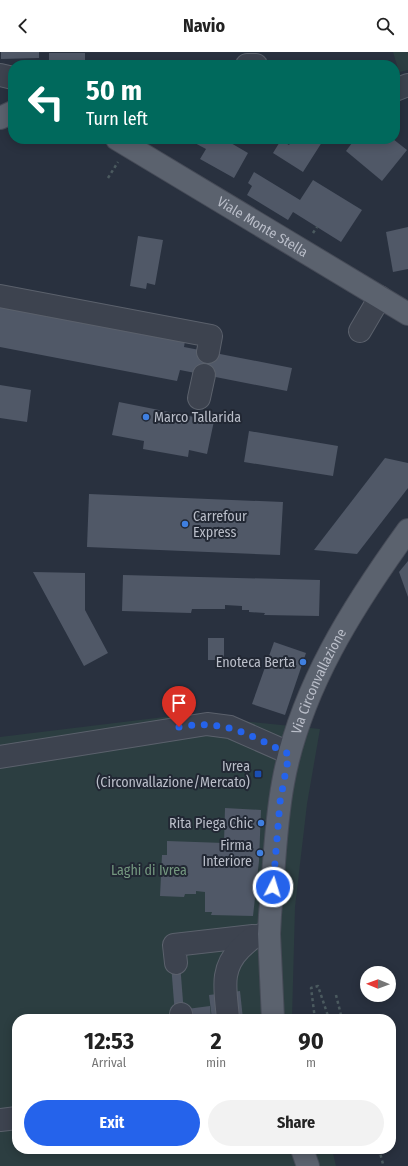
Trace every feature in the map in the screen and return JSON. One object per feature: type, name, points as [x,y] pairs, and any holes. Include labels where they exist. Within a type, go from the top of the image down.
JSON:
[{"type":"main road","name":"Viale Monte Stella","points":[[125,144],[408,314]]},
{"type":"main road","name":"Via Circonvallazione","points":[[272,1014],[261,935],[280,802],[289,754],[307,702],[341,631],[373,579],[408,530]]},
{"type":"main road","points":[[304,1154],[308,1166]]},
{"type":"street","points":[[0,296],[211,336],[208,352]]},
{"type":"street","points":[[360,331],[380,297]]},
{"type":"street","points":[[199,398],[204,375]]},
{"type":"street","points":[[0,757],[207,724],[230,727],[289,754]]},
{"type":"street","points":[[176,963],[174,945],[261,935]]},
{"type":"street","points":[[228,1014],[225,981],[227,967],[232,958],[261,935]]},
{"type":"street","points":[[0,1120],[12,1119]]},
{"type":"path","points":[[314,1014],[311,988],[318,986],[327,1014]]},
{"type":"path","points":[[336,995],[341,1014]]},
{"type":"path","points":[[380,1154],[383,1164]]},
{"type":"green space","points":[[393,52],[408,52],[408,70],[400,72],[400,60],[395,60]]},
{"type":"green space","name":"Laghi di Ivrea","points":[[181,715],[320,729],[307,804],[295,907],[292,1014],[12,1014],[12,1154],[333,1154],[336,1166],[0,1166],[0,737]]},
{"type":"building","points":[[1,52],[39,52],[39,58],[1,59]]},
{"type":"building","points":[[49,53],[85,53],[85,60],[49,60]]},
{"type":"building","points":[[197,144],[233,144],[248,153],[234,178],[200,159],[206,149]]},
{"type":"building","points":[[279,144],[321,144],[303,172],[273,153]]},
{"type":"building","points":[[351,144],[399,144],[407,150],[382,181],[346,151]]},
{"type":"building","points":[[254,172],[300,200],[313,180],[362,210],[341,242],[293,212],[288,220],[247,195],[252,186],[248,183]]},
{"type":"building","points":[[408,227],[408,269],[393,272],[386,232]]},
{"type":"building","points":[[138,236],[163,240],[155,285],[147,283],[146,289],[130,286]]},
{"type":"building","points":[[0,306],[185,341],[184,347],[292,368],[287,391],[180,370],[177,381],[0,347]]},
{"type":"building","points":[[0,385],[31,390],[27,422],[0,418]]},
{"type":"building","points":[[119,402],[214,421],[207,454],[189,450],[188,457],[143,449],[144,441],[112,435]]},
{"type":"building","points":[[249,431],[338,446],[333,476],[244,462]]},
{"type":"building","points":[[385,458],[408,463],[408,488],[357,554],[314,550]]},
{"type":"building","name":"Carrefour Express","points":[[89,494],[283,502],[280,555],[87,547]]},
{"type":"building","points":[[408,561],[408,597],[399,572]]},
{"type":"building","points":[[33,572],[85,573],[85,610],[108,653],[84,666]]},
{"type":"building","points":[[123,575],[320,580],[319,616],[264,615],[265,613],[242,610],[242,606],[225,605],[225,609],[192,609],[191,613],[122,611]]},
{"type":"building","points":[[208,638],[224,638],[224,660],[208,660]]},
{"type":"building","points":[[274,642],[306,653],[285,715],[252,704]]},
{"type":"building","points":[[225,808],[261,810],[259,861],[253,916],[211,915],[212,912],[205,912],[205,892],[196,891],[196,894],[185,894],[184,897],[160,896],[162,855],[167,855],[167,841],[224,843]]},
{"type":"building","points":[[180,963],[184,1014],[175,1014],[171,964]]},
{"type":"building","points":[[240,991],[242,1014],[211,1014],[209,995]]},
{"type":"building","points":[[210,1006],[211,1014],[188,1014],[187,1009]]},
{"type":"place","name":"Marco Tallarida","points":[[146,417]]},
{"type":"place","name":"Carrefour Express","points":[[185,524]]},
{"type":"place","name":"Enoteca Berta","points":[[303,662]]},
{"type":"place","name":"Ivrea (Circonvallazione/Mercato)","points":[[258,774]]},
{"type":"place","name":"Rita Piega Chic","points":[[261,823]]},
{"type":"place","name":"Firma Interiore","points":[[260,853]]},
{"type":"route","points":[[179,727],[207,724],[230,727],[289,754],[280,802],[273,887]]}]
